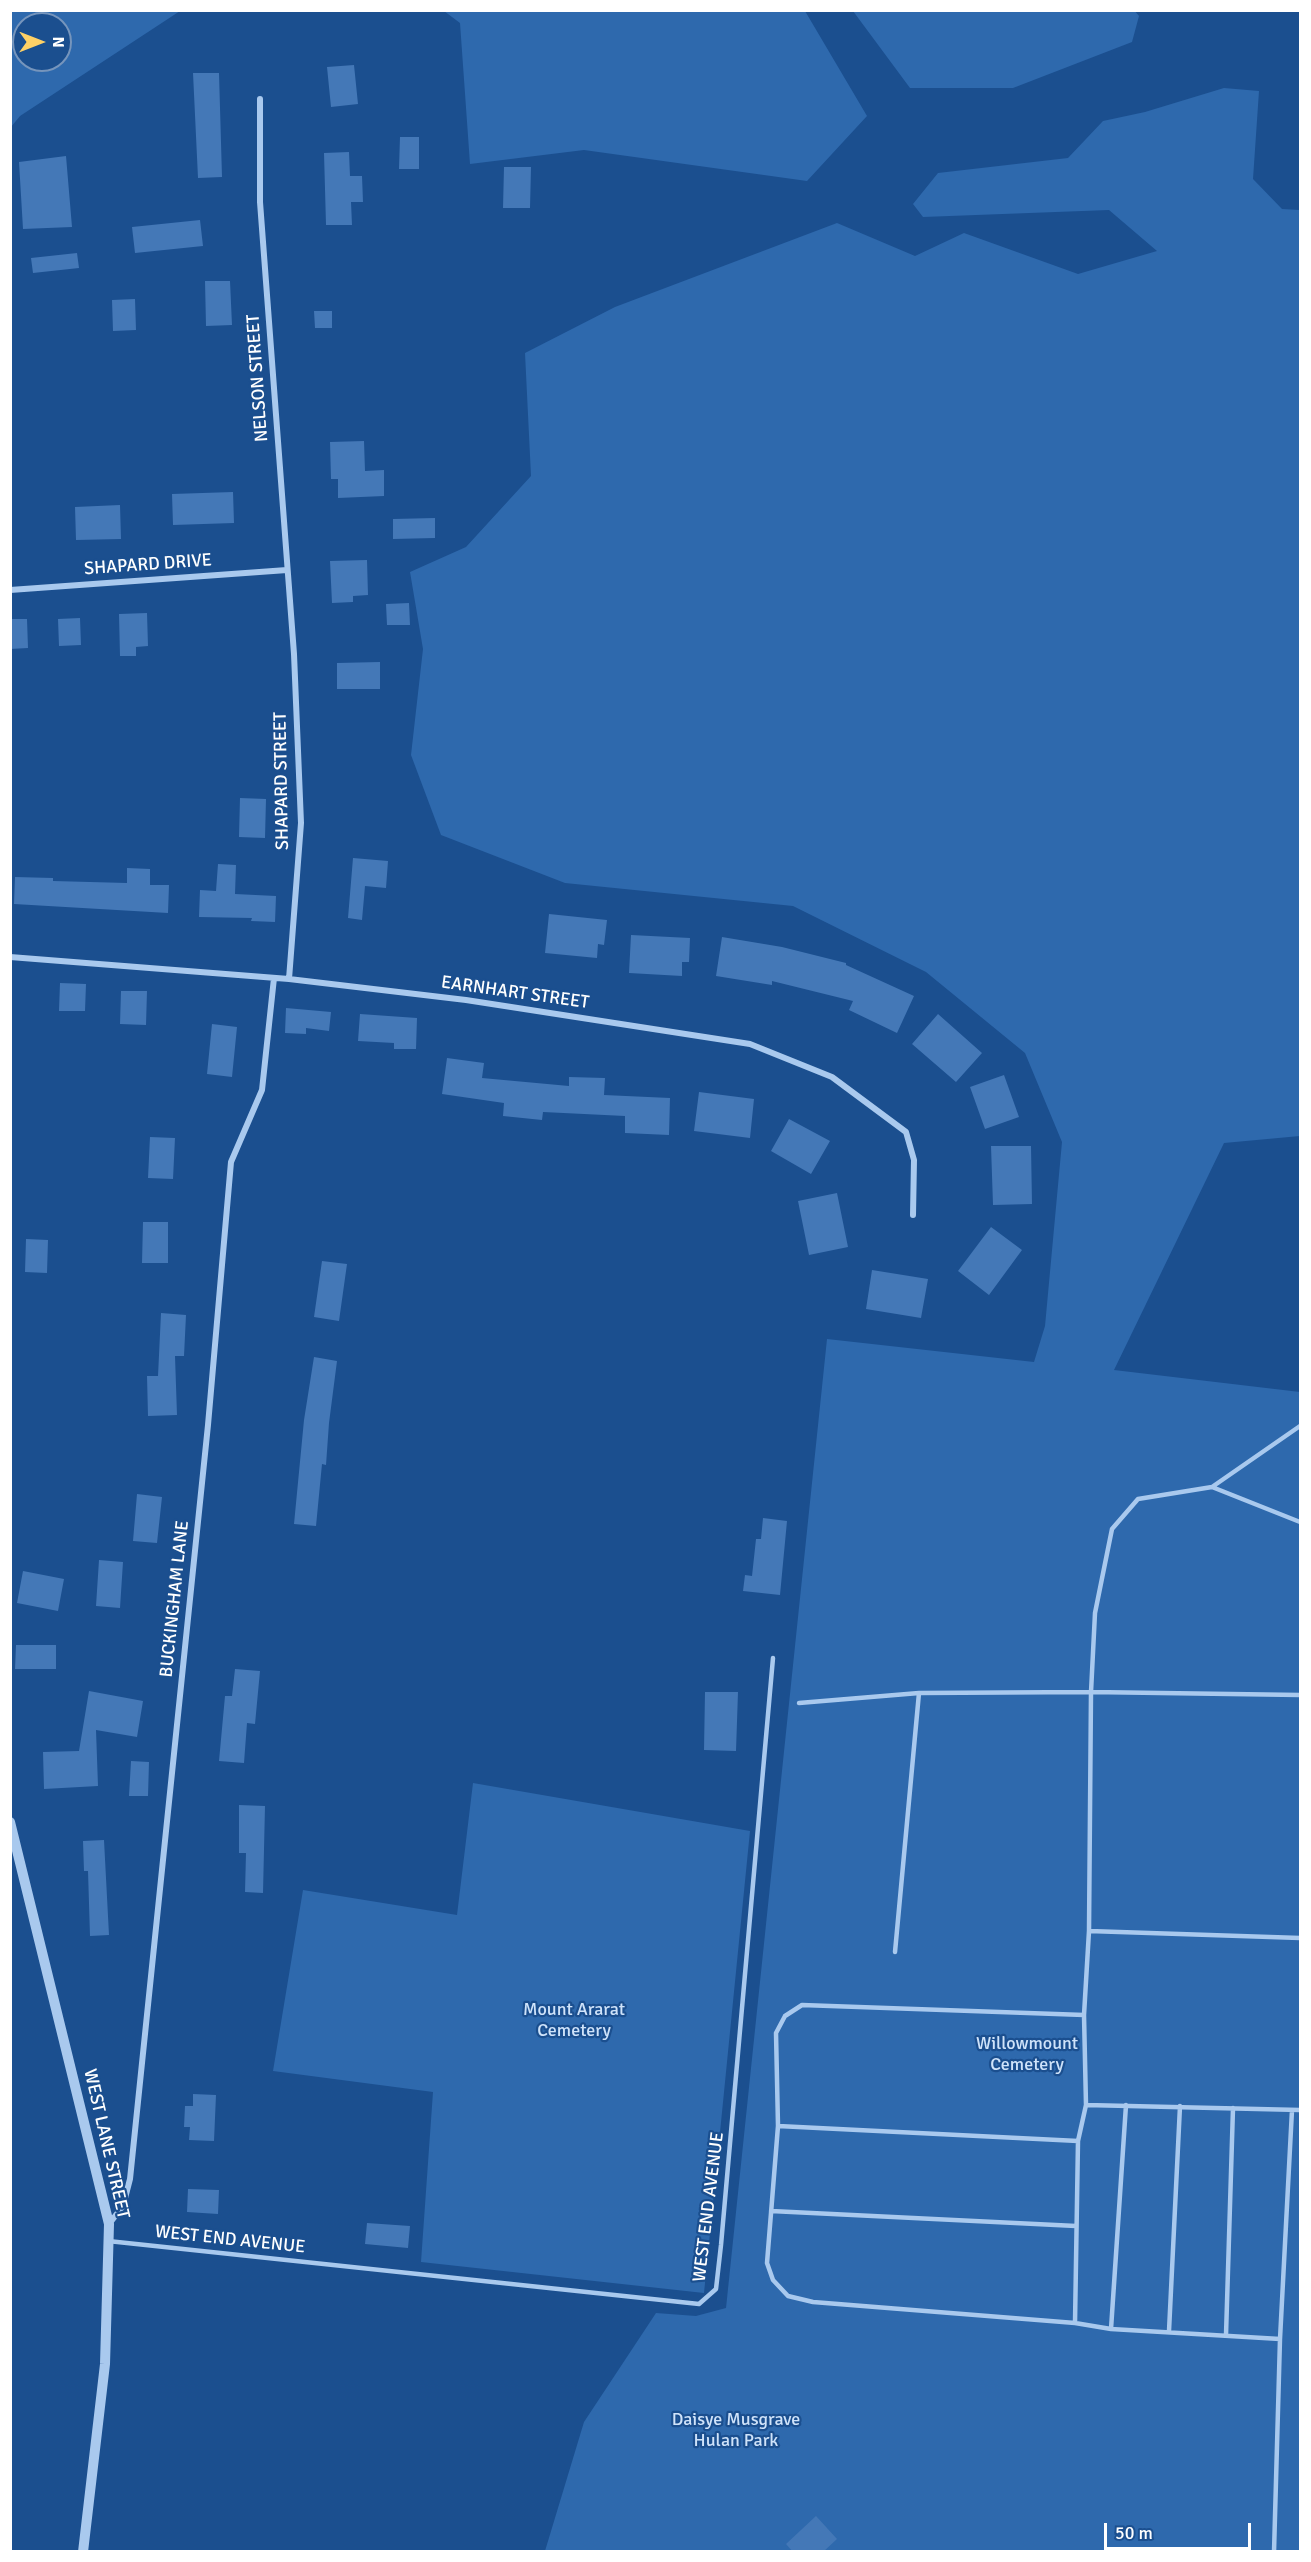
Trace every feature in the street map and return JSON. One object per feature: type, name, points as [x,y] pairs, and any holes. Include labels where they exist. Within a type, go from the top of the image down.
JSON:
[{"type":"street","name":"NELSON STREET","points":[[260,99],[260,202],[294,654]]},
{"type":"street","name":"SHAPARD DRIVE","points":[[10,590],[287,570]]},
{"type":"street","name":"SHAPARD STREET","points":[[289,979],[301,823],[294,654]]},
{"type":"street","name":"EARNHART STREET","points":[[10,957],[289,979],[466,1000],[750,1044],[832,1077],[906,1132],[914,1160],[913,1215]]},
{"type":"street","name":"BUCKINGHAM LANE","points":[[109,2224],[123,2206],[130,2180],[208,1425],[231,1162],[262,1090],[274,978]]},
{"type":"street","name":"WEST LANE STREET","points":[[10,1822],[109,2224],[105,2364],[83,2552]]},
{"type":"lane","points":[[1074,2323],[1078,2141],[1086,2105],[1084,2014],[1089,1931],[1091,1692],[1095,1613],[1112,1529],[1138,1499],[1212,1487],[1300,1426]]},
{"type":"lane","points":[[1212,1487],[1300,1522]]},
{"type":"lane","name":"WEST END AVENUE","points":[[108,2241],[699,2304],[716,2289],[773,1658]]},
{"type":"lane","points":[[799,1703],[919,1693],[1091,1692],[1300,1695]]},
{"type":"lane","points":[[895,1952],[919,1693]]},
{"type":"lane","points":[[1089,1931],[1300,1938]]},
{"type":"lane","points":[[1084,2014],[802,2006],[785,2016],[776,2033],[778,2126],[767,2264],[773,2280],[788,2296],[813,2302],[1074,2323],[1111,2329],[1280,2339]]},
{"type":"lane","points":[[1086,2105],[1300,2110]]},
{"type":"lane","points":[[1111,2329],[1126,2105]]},
{"type":"lane","points":[[1169,2331],[1180,2106]]},
{"type":"lane","points":[[1226,2335],[1233,2108]]},
{"type":"lane","points":[[1274,2552],[1280,2339],[1292,2110]]},
{"type":"lane","points":[[778,2126],[1078,2141]]},
{"type":"lane","points":[[771,2211],[1076,2226]]},
{"type":"green space","points":[[11,10],[180,10],[180,11],[20,116],[11,127]]},
{"type":"green space","points":[[1134,10],[1139,16],[1132,42],[1013,88],[910,88],[853,11]]},
{"type":"green space","points":[[444,11],[805,11],[867,116],[807,181],[584,150],[470,164],[460,23]]},
{"type":"green space","points":[[1224,88],[1259,91],[1253,179],[1282,209],[1300,210],[1300,1136],[1224,1143],[1114,1370],[1300,1392],[1300,2551],[545,2551],[584,2422],[656,2313],[696,2316],[726,2308],[827,1339],[1034,1362],[1045,1326],[1062,1142],[1025,1053],[926,972],[793,906],[565,883],[441,835],[411,755],[423,649],[410,572],[466,547],[531,476],[525,353],[615,307],[837,223],[915,256],[964,233],[1078,274],[1157,251],[1109,210],[923,217],[913,204],[938,173],[1068,158],[1103,121],[1145,112]]},
{"type":"green space","name":"Mount Ararat Cemetery","points":[[473,1783],[750,1831],[704,2293],[421,2262],[433,2092],[273,2071],[303,1890],[457,1915]]},
{"type":"building","points":[[354,65],[358,104],[331,107],[327,67]]},
{"type":"building","points":[[193,73],[219,73],[222,177],[198,178]]},
{"type":"building","points":[[400,137],[419,137],[419,169],[399,169]]},
{"type":"building","points":[[349,152],[350,176],[362,176],[363,202],[351,202],[352,225],[326,225],[324,153]]},
{"type":"building","points":[[66,156],[72,227],[23,229],[19,162]]},
{"type":"building","points":[[504,167],[531,167],[530,208],[503,208]]},
{"type":"building","points":[[200,220],[203,246],[135,253],[132,227]]},
{"type":"building","points":[[77,253],[79,268],[33,273],[31,258]]},
{"type":"building","points":[[205,281],[230,281],[232,325],[206,326]]},
{"type":"building","points":[[135,299],[136,330],[113,331],[112,300]]},
{"type":"building","points":[[314,311],[332,311],[332,328],[315,328]]},
{"type":"building","points":[[364,441],[365,471],[384,470],[384,496],[338,498],[338,479],[331,479],[330,442]]},
{"type":"building","points":[[233,492],[234,523],[173,525],[172,494]]},
{"type":"building","points":[[120,505],[121,539],[76,540],[75,507]]},
{"type":"building","points":[[435,518],[435,538],[393,539],[393,519]]},
{"type":"building","points":[[367,560],[368,595],[353,596],[353,602],[332,603],[330,561]]},
{"type":"building","points":[[409,603],[410,625],[387,625],[386,604]]},
{"type":"building","points":[[147,613],[148,646],[136,647],[136,656],[120,656],[119,614]]},
{"type":"building","points":[[80,618],[81,645],[59,646],[58,619]]},
{"type":"building","points":[[10,619],[27,619],[28,648],[10,649]]},
{"type":"building","points":[[380,662],[380,689],[337,689],[337,663]]},
{"type":"building","points":[[240,798],[266,799],[265,838],[239,837]]},
{"type":"building","points":[[353,858],[388,861],[386,888],[365,886],[362,920],[348,918]]},
{"type":"building","points":[[218,864],[236,865],[235,894],[276,896],[275,922],[251,921],[252,918],[199,917],[200,890],[216,891]]},
{"type":"building","points":[[127,868],[150,869],[150,885],[169,885],[168,913],[14,904],[15,877],[53,878],[53,881],[127,883]]},
{"type":"building","points":[[549,914],[607,920],[604,945],[598,944],[597,958],[545,953]]},
{"type":"building","points":[[631,935],[690,938],[689,962],[682,962],[682,976],[629,973]]},
{"type":"building","points":[[722,937],[782,947],[846,963],[914,996],[897,1033],[849,1010],[853,1001],[772,981],[772,985],[716,976]]},
{"type":"building","points":[[60,983],[86,984],[85,1011],[59,1011]]},
{"type":"building","points":[[121,991],[147,991],[146,1025],[120,1024]]},
{"type":"building","points":[[286,1008],[331,1012],[329,1031],[306,1028],[306,1034],[285,1033]]},
{"type":"building","points":[[360,1014],[417,1018],[416,1049],[394,1049],[394,1043],[358,1041]]},
{"type":"building","points":[[938,1014],[982,1053],[956,1082],[912,1044]]},
{"type":"building","points":[[212,1024],[237,1027],[232,1077],[207,1074]]},
{"type":"building","points":[[447,1058],[484,1063],[482,1078],[569,1086],[569,1077],[605,1078],[604,1095],[670,1098],[669,1135],[625,1133],[625,1116],[543,1112],[542,1120],[503,1116],[504,1103],[442,1094]]},
{"type":"building","points":[[1004,1075],[1019,1117],[985,1129],[970,1087]]},
{"type":"building","points":[[699,1092],[754,1099],[750,1138],[694,1131]]},
{"type":"building","points":[[789,1119],[830,1141],[811,1174],[771,1151]]},
{"type":"building","points":[[150,1137],[175,1138],[173,1179],[148,1178]]},
{"type":"building","points":[[991,1146],[1031,1146],[1032,1204],[993,1205]]},
{"type":"building","points":[[837,1193],[848,1247],[809,1255],[798,1201]]},
{"type":"building","points":[[143,1222],[168,1222],[168,1263],[142,1263]]},
{"type":"building","points":[[991,1227],[1022,1250],[989,1295],[958,1271]]},
{"type":"building","points":[[26,1239],[48,1240],[47,1273],[25,1272]]},
{"type":"building","points":[[322,1261],[347,1264],[339,1321],[314,1317]]},
{"type":"building","points":[[872,1270],[928,1279],[921,1318],[866,1309]]},
{"type":"building","points":[[161,1313],[186,1315],[184,1356],[175,1356],[177,1415],[148,1416],[147,1376],[158,1376]]},
{"type":"building","points":[[314,1357],[337,1361],[326,1465],[322,1464],[316,1526],[294,1524],[304,1420]]},
{"type":"building","points":[[137,1494],[162,1497],[157,1543],[133,1541]]},
{"type":"building","points":[[763,1518],[787,1521],[780,1595],[743,1591],[745,1575],[752,1576],[756,1539],[761,1539]]},
{"type":"building","points":[[99,1560],[123,1562],[120,1608],[96,1606]]},
{"type":"building","points":[[23,1571],[64,1579],[58,1611],[17,1603]]},
{"type":"building","points":[[16,1645],[56,1645],[56,1669],[15,1669]]},
{"type":"building","points":[[235,1669],[260,1671],[255,1724],[247,1723],[244,1763],[219,1761],[225,1696],[232,1696]]},
{"type":"building","points":[[89,1691],[143,1701],[137,1737],[96,1730],[98,1786],[44,1789],[43,1752],[79,1751]]},
{"type":"building","points":[[705,1692],[738,1692],[736,1751],[704,1750]]},
{"type":"building","points":[[131,1761],[149,1762],[148,1796],[129,1796]]},
{"type":"building","points":[[239,1805],[265,1806],[263,1893],[245,1892],[246,1853],[239,1853]]},
{"type":"building","points":[[104,1840],[109,1935],[90,1936],[88,1871],[84,1871],[83,1841]]},
{"type":"building","points":[[193,2094],[216,2095],[214,2141],[189,2140],[190,2127],[184,2127],[185,2106],[193,2106]]},
{"type":"building","points":[[188,2189],[219,2190],[218,2214],[187,2212]]},
{"type":"building","points":[[367,2223],[410,2226],[408,2248],[365,2244]]},
{"type":"building","points":[[816,2516],[837,2539],[823,2552],[793,2552],[786,2544]]},
{"type":"park label","name":"Willowmount Cemetery","points":[[1027,2054]]},
{"type":"park label","name":"Daisye Musgrave Hulan Park","points":[[736,2430]]}]
